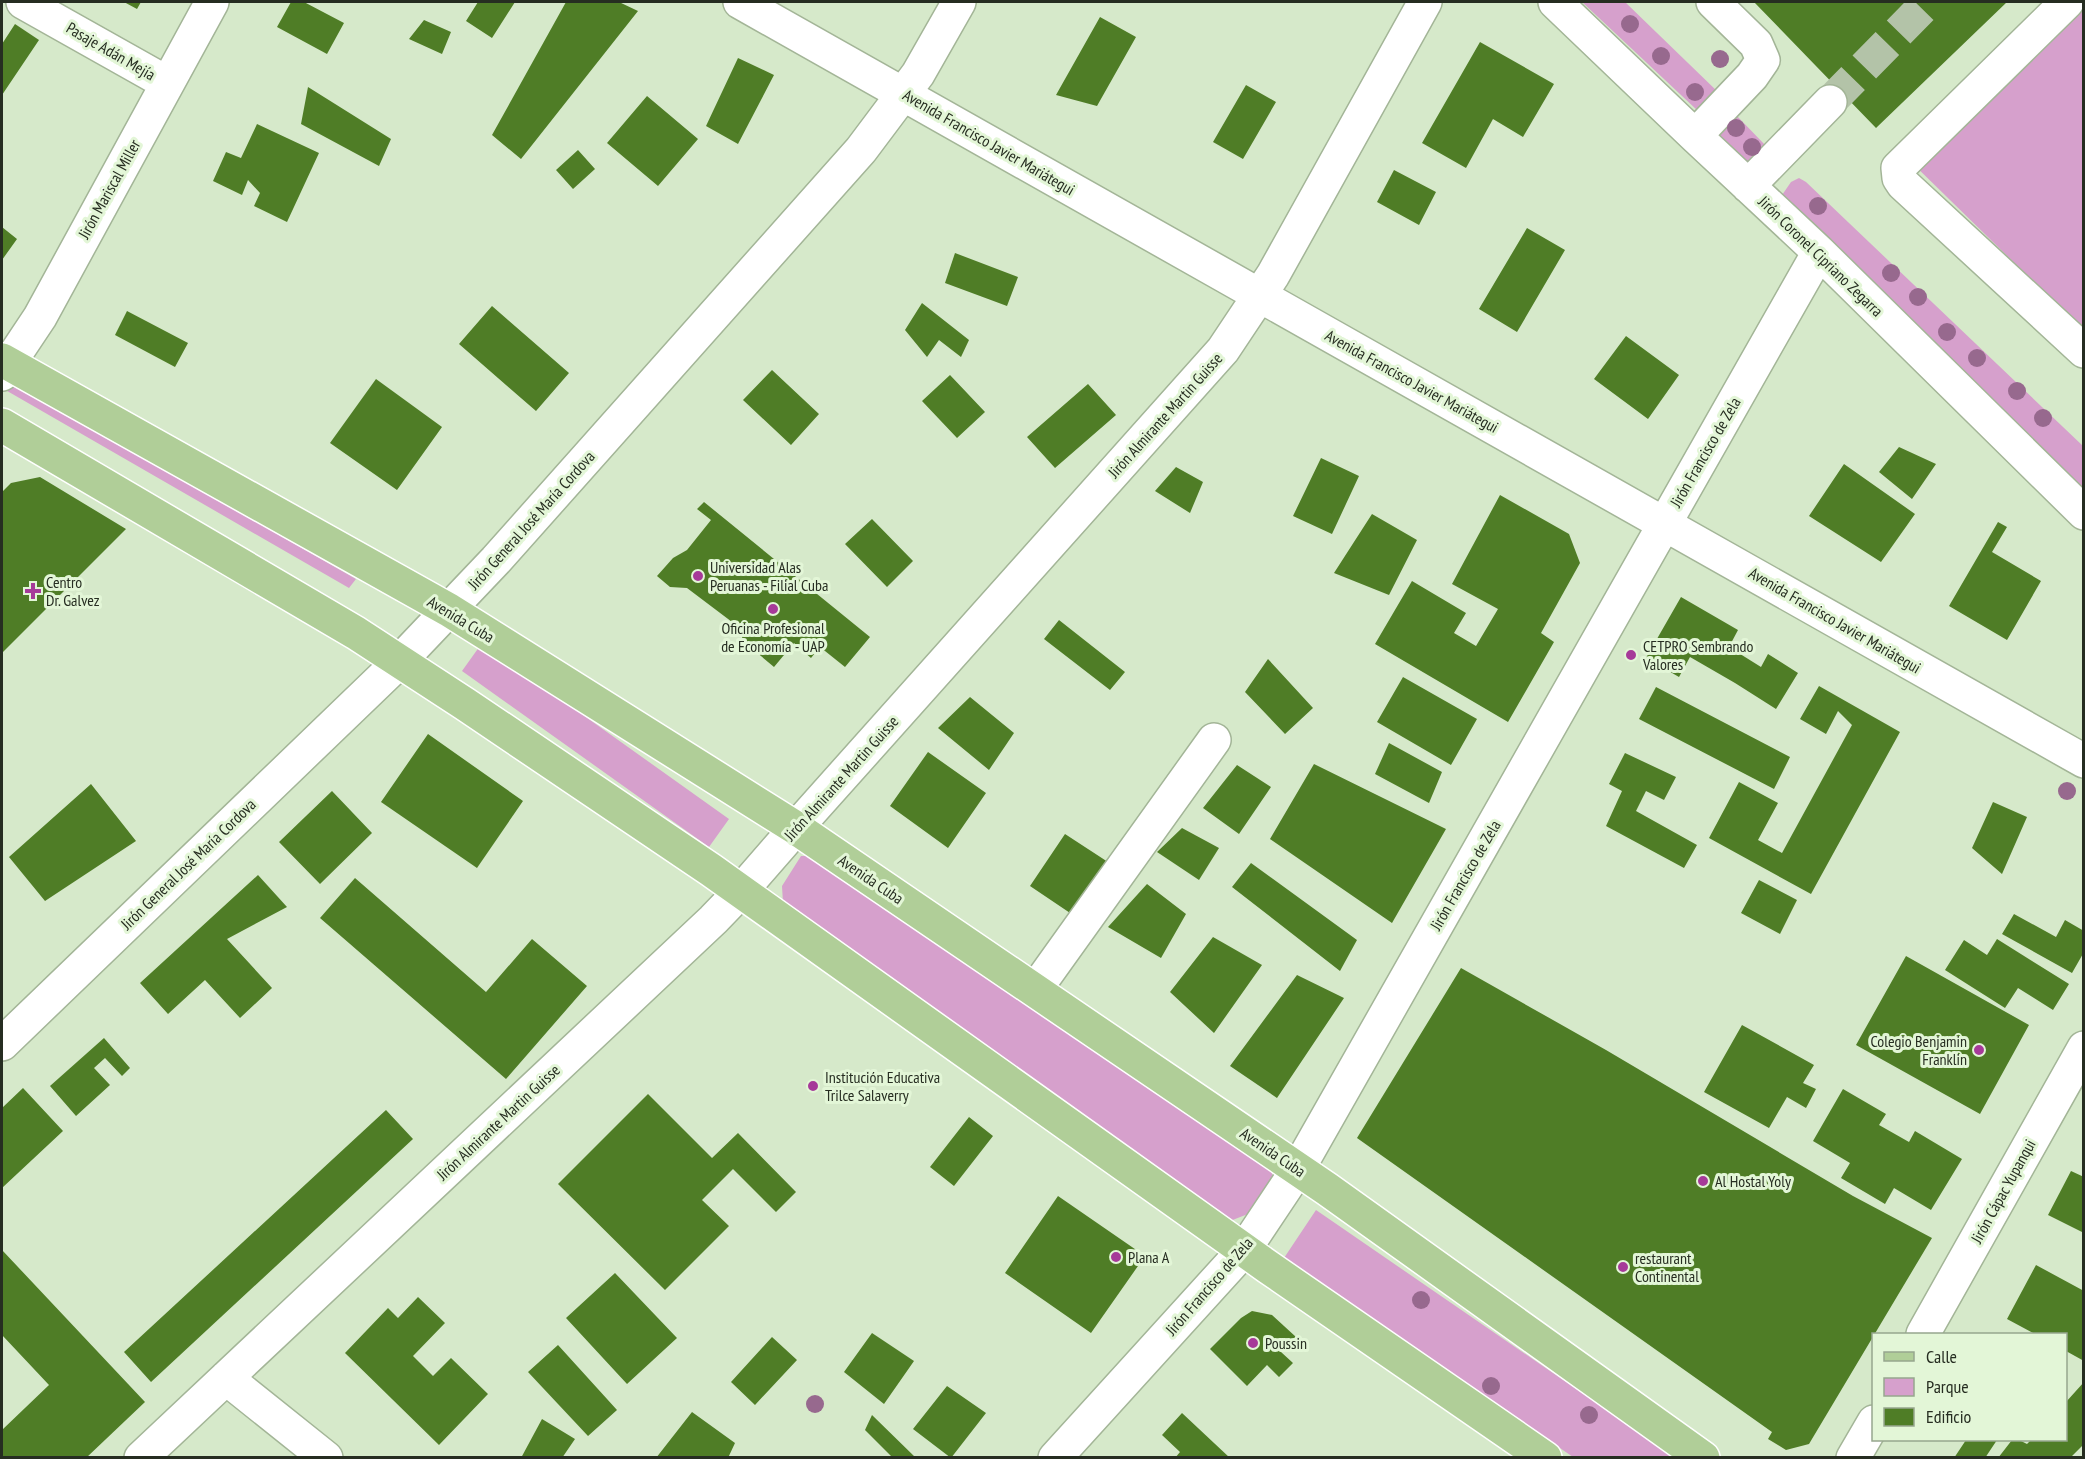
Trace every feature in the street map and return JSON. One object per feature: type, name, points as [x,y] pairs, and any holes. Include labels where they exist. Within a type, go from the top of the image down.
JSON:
[{"type":"main road","name":"Avenida Cuba","points":[[4,366],[448,610],[795,828],[1298,1169],[1703,1458]]},
{"type":"main road","points":[[2,425],[400,661],[741,891],[1244,1250],[1545,1458]]},
{"type":"street","name":"Pasaje Adán Mejía","points":[[23,2],[167,83]]},
{"type":"street","name":"Jirón Mariscal Miller","points":[[4,366],[40,316],[212,2]]},
{"type":"street","name":"Avenida Francisco Javier Mariátegui","points":[[740,2],[2084,761]]},
{"type":"street","name":"Jirón General José María Cordova","points":[[2,1044],[400,661],[496,560],[861,150],[918,74],[959,2]]},
{"type":"street","name":"Jirón Almirante Martin Guisse","points":[[141,1458],[713,920],[1223,350],[1273,275],[1425,2]]},
{"type":"street","name":"Jirón Coronel Cipriano Zegarra","points":[[1556,2],[1819,252],[2084,513]]},
{"type":"street","points":[[1695,136],[1752,76],[1763,60],[1756,44],[1713,2]]},
{"type":"street","points":[[2067,2],[1898,168],[1899,178],[1903,184],[2084,351]]},
{"type":"street","points":[[1748,186],[1830,102]]},
{"type":"street","name":"Jirón Francisco de Zela","points":[[1055,1458],[1244,1250],[1298,1169],[1819,252]]},
{"type":"street","points":[[1035,990],[1214,740]]},
{"type":"street","name":"Jirón Cápac Yupanqui","points":[[1924,1333],[2084,1048]]},
{"type":"street","points":[[225,1378],[326,1458]]},
{"type":"street","points":[[1853,1458],[1872,1425]]},
{"type":"green space","points":[[1582,2],[1625,2],[1719,93],[1698,111]]},
{"type":"green space","points":[[2071,2],[2083,2],[2083,330],[1906,157]]},
{"type":"green space","points":[[1736,115],[1767,147],[1749,166],[1715,133]]},
{"type":"green space","points":[[1799,178],[1806,182],[2083,446],[2083,488],[1780,198],[1791,182]]},
{"type":"green space","points":[[2,377],[356,579],[349,588],[2,388]]},
{"type":"green space","points":[[482,643],[729,819],[709,847],[462,671]]},
{"type":"green space","points":[[801,856],[815,856],[1270,1165],[1274,1181],[1248,1214],[1230,1221],[783,903],[782,886]]},
{"type":"green space","points":[[1316,1210],[1675,1457],[1573,1457],[1284,1258]]},
{"type":"building","points":[[124,2],[141,2],[137,9]]},
{"type":"building","points":[[291,2],[304,2],[344,23],[327,54],[277,27]]},
{"type":"building","points":[[478,2],[515,2],[492,38],[466,21]]},
{"type":"building","points":[[566,2],[619,2],[638,11],[521,159],[492,135]]},
{"type":"building","points":[[1754,2],[2007,2],[1876,128]]},
{"type":"building","points":[[1100,17],[1136,37],[1097,106],[1056,95]]},
{"type":"building","points":[[424,20],[451,32],[442,54],[409,39]]},
{"type":"building","points":[[15,24],[39,40],[2,95],[2,44]]},
{"type":"building","points":[[1480,42],[1554,84],[1523,137],[1493,119],[1466,168],[1422,143]]},
{"type":"building","points":[[738,58],[774,75],[738,144],[706,126]]},
{"type":"building","points":[[1246,85],[1276,102],[1243,159],[1213,142]]},
{"type":"building","points":[[308,87],[391,139],[379,166],[301,124]]},
{"type":"building","points":[[647,96],[698,139],[658,186],[607,143]]},
{"type":"building","points":[[257,124],[319,153],[287,222],[254,206],[260,193],[248,180],[242,195],[213,181],[226,152],[241,158]]},
{"type":"building","points":[[578,150],[595,169],[573,189],[556,170]]},
{"type":"building","points":[[1394,170],[1436,192],[1419,225],[1377,202]]},
{"type":"building","points":[[2,227],[17,239],[2,260]]},
{"type":"building","points":[[1527,228],[1565,250],[1517,332],[1479,309]]},
{"type":"building","points":[[955,253],[1018,277],[1007,306],[945,283]]},
{"type":"building","points":[[922,303],[969,340],[961,357],[939,340],[927,357],[905,330]]},
{"type":"building","points":[[492,306],[569,373],[536,411],[459,344]]},
{"type":"building","points":[[127,311],[188,343],[175,367],[115,335]]},
{"type":"building","points":[[1626,336],[1679,375],[1648,419],[1594,379]]},
{"type":"building","points":[[772,370],[819,414],[791,445],[743,400]]},
{"type":"building","points":[[950,375],[985,412],[957,438],[922,401]]},
{"type":"building","points":[[376,379],[442,427],[397,490],[330,443]]},
{"type":"building","points":[[1088,384],[1116,415],[1055,468],[1027,437]]},
{"type":"building","points":[[1899,447],[1936,464],[1912,499],[1879,472]]},
{"type":"building","points":[[1321,458],[1359,476],[1332,534],[1293,516]]},
{"type":"building","points":[[1844,464],[1915,514],[1881,562],[1809,516]]},
{"type":"building","points":[[1176,467],[1203,482],[1190,513],[1155,491]]},
{"type":"building","name":"Centro Dr. Galvez","points":[[40,477],[126,529],[2,653],[2,492],[11,483]]},
{"type":"building","points":[[1500,495],[1569,534],[1580,563],[1541,633],[1554,642],[1508,722],[1375,644],[1412,581],[1466,613],[1454,633],[1476,646],[1498,609],[1452,584]]},
{"type":"building","points":[[704,502],[870,637],[845,667],[820,647],[811,658],[794,643],[774,667],[743,641],[740,628],[687,588],[670,587],[657,576],[673,558],[687,550],[711,520],[697,509]]},
{"type":"building","points":[[1372,514],[1417,540],[1389,595],[1334,573]]},
{"type":"building","points":[[872,519],[913,561],[887,587],[845,544]]},
{"type":"building","points":[[1998,522],[2007,527],[1992,552],[2041,581],[2007,640],[1949,606]]},
{"type":"building","points":[[1681,597],[1738,630],[1729,647],[1761,667],[1768,654],[1798,673],[1776,709],[1690,657],[1679,677],[1646,658]]},
{"type":"building","points":[[1059,620],[1125,672],[1110,690],[1044,639]]},
{"type":"building","points":[[1268,659],[1313,708],[1285,734],[1245,692]]},
{"type":"building","points":[[1403,677],[1477,719],[1451,765],[1377,722]]},
{"type":"building","points":[[1819,686],[1900,732],[1811,894],[1709,838],[1739,782],[1778,803],[1758,840],[1782,853],[1852,725],[1838,711],[1826,734],[1800,719]]},
{"type":"building","points":[[1656,687],[1790,757],[1774,789],[1639,719]]},
{"type":"building","points":[[970,697],[1014,733],[989,770],[938,728]]},
{"type":"building","points":[[428,734],[523,801],[477,868],[381,802]]},
{"type":"building","points":[[1389,743],[1442,772],[1429,803],[1375,774]]},
{"type":"building","points":[[928,752],[986,793],[948,848],[890,806]]},
{"type":"building","points":[[1625,753],[1676,777],[1664,800],[1646,791],[1636,811],[1697,845],[1684,868],[1606,826],[1622,791],[1609,784]]},
{"type":"building","points":[[1314,764],[1446,829],[1392,923],[1270,839]]},
{"type":"building","points":[[1237,765],[1271,787],[1239,834],[1203,808]]},
{"type":"building","points":[[91,784],[136,841],[45,901],[9,857]]},
{"type":"building","points":[[332,791],[372,833],[320,884],[279,842]]},
{"type":"building","points":[[1993,802],[2027,817],[2002,874],[1972,848]]},
{"type":"building","points":[[1182,828],[1219,848],[1199,880],[1157,852]]},
{"type":"building","points":[[1065,834],[1111,864],[1076,917],[1030,886]]},
{"type":"building","points":[[1251,863],[1357,940],[1340,971],[1232,887]]},
{"type":"building","points":[[258,875],[287,907],[227,939],[272,988],[240,1018],[205,980],[168,1014],[140,983]]},
{"type":"building","points":[[355,878],[486,992],[532,939],[587,986],[506,1079],[320,918]]},
{"type":"building","points":[[1759,880],[1797,900],[1780,934],[1741,913]]},
{"type":"building","points":[[1147,884],[1186,914],[1161,958],[1108,927]]},
{"type":"building","points":[[2014,914],[2056,937],[2065,920],[2084,931],[2084,952],[2072,973],[2002,934]]},
{"type":"building","points":[[1213,937],[1262,965],[1214,1033],[1170,992]]},
{"type":"building","points":[[1997,939],[2069,984],[2053,1010],[2018,988],[2005,1008],[1945,970],[1964,940],[1987,955]]},
{"type":"building","points":[[1906,956],[2029,1025],[1980,1114],[1856,1045]]},
{"type":"building","points":[[1461,968],[1606,1050],[1853,1196],[1932,1238],[1875,1333],[1872,1333],[1872,1338],[1809,1444],[1786,1450],[1768,1439],[1772,1432],[1357,1138]]},
{"type":"building","points":[[1297,975],[1344,998],[1277,1098],[1230,1066]]},
{"type":"building","points":[[1742,1025],[1814,1065],[1803,1083],[1816,1089],[1806,1108],[1787,1097],[1769,1128],[1704,1092]]},
{"type":"building","points":[[104,1038],[130,1068],[122,1076],[105,1058],[94,1068],[110,1085],[76,1116],[50,1086]]},
{"type":"building","points":[[23,1088],[63,1131],[2,1188],[2,1108]]},
{"type":"building","points":[[1843,1089],[1886,1114],[1879,1125],[1909,1142],[1915,1131],[1962,1159],[1931,1210],[1894,1188],[1885,1204],[1841,1178],[1850,1163],[1813,1141]]},
{"type":"building","points":[[648,1094],[712,1158],[738,1133],[796,1192],[776,1212],[733,1169],[702,1200],[729,1226],[665,1290],[558,1184]]},
{"type":"building","points":[[386,1110],[413,1139],[151,1382],[124,1352]]},
{"type":"building","points":[[969,1117],[993,1136],[954,1186],[930,1167]]},
{"type":"building","points":[[2071,1171],[2084,1177],[2084,1233],[2048,1215]]},
{"type":"building","points":[[1058,1196],[1145,1256],[1091,1333],[1005,1273]]},
{"type":"building","points":[[2,1250],[145,1402],[86,1458],[2,1458],[2,1430],[49,1385],[2,1335]]},
{"type":"building","points":[[2036,1265],[2084,1291],[2084,1361],[2067,1352],[2067,1333],[2033,1333],[2007,1319]]},
{"type":"building","points":[[615,1273],[677,1338],[627,1384],[566,1318]]},
{"type":"building","points":[[418,1297],[445,1323],[413,1356],[433,1376],[451,1358],[488,1394],[439,1445],[345,1353],[388,1308],[398,1318]]},
{"type":"building","name":"Poussin","points":[[1252,1311],[1272,1315],[1296,1337],[1281,1352],[1293,1363],[1279,1377],[1267,1365],[1247,1386],[1210,1349],[1241,1318]]},
{"type":"building","points":[[872,1333],[914,1361],[884,1404],[844,1372]]},
{"type":"building","points":[[772,1337],[797,1360],[755,1405],[731,1382]]},
{"type":"building","points":[[558,1345],[617,1410],[588,1436],[528,1372]]},
{"type":"building","points":[[2084,1382],[2084,1444],[2070,1458],[1998,1458],[2011,1441],[2021,1441],[2027,1444],[2030,1441],[2067,1441],[2067,1401]]},
{"type":"building","points":[[947,1386],[986,1413],[951,1458],[913,1429]]},
{"type":"building","points":[[692,1412],[735,1443],[728,1458],[656,1458]]},
{"type":"building","points":[[1182,1413],[1230,1458],[1175,1458],[1180,1452],[1162,1435]]},
{"type":"building","points":[[872,1415],[916,1458],[893,1458],[865,1430]]},
{"type":"building","points":[[542,1419],[575,1439],[562,1458],[521,1458]]},
{"type":"building","points":[[1965,1441],[1996,1441],[1985,1458],[1954,1458]]},
{"type":"tunnel","points":[[1830,102],[1928,2]]},
{"type":"place","name":"Universidad Alas Peruanas - Filial Cuba","points":[[698,576]]},
{"type":"place","name":"Centro Dr. Galvez","points":[[33,591]]},
{"type":"place","name":"Oficina Profesional de Economía - UAP","points":[[773,609]]},
{"type":"place","name":"CETPRO Sembrando Valores","points":[[1631,655]]},
{"type":"place","name":"Colegio Benjamin Franklin","points":[[1979,1050]]},
{"type":"place","name":"Institución Educativa Trilce Salaverry","points":[[813,1086]]},
{"type":"place","name":"Al Hostal Yoly","points":[[1703,1181]]},
{"type":"place","name":"Plana A","points":[[1116,1257]]},
{"type":"place","name":"restaurant Continental","points":[[1623,1267]]},
{"type":"place","name":"Poussin","points":[[1253,1343]]}]
